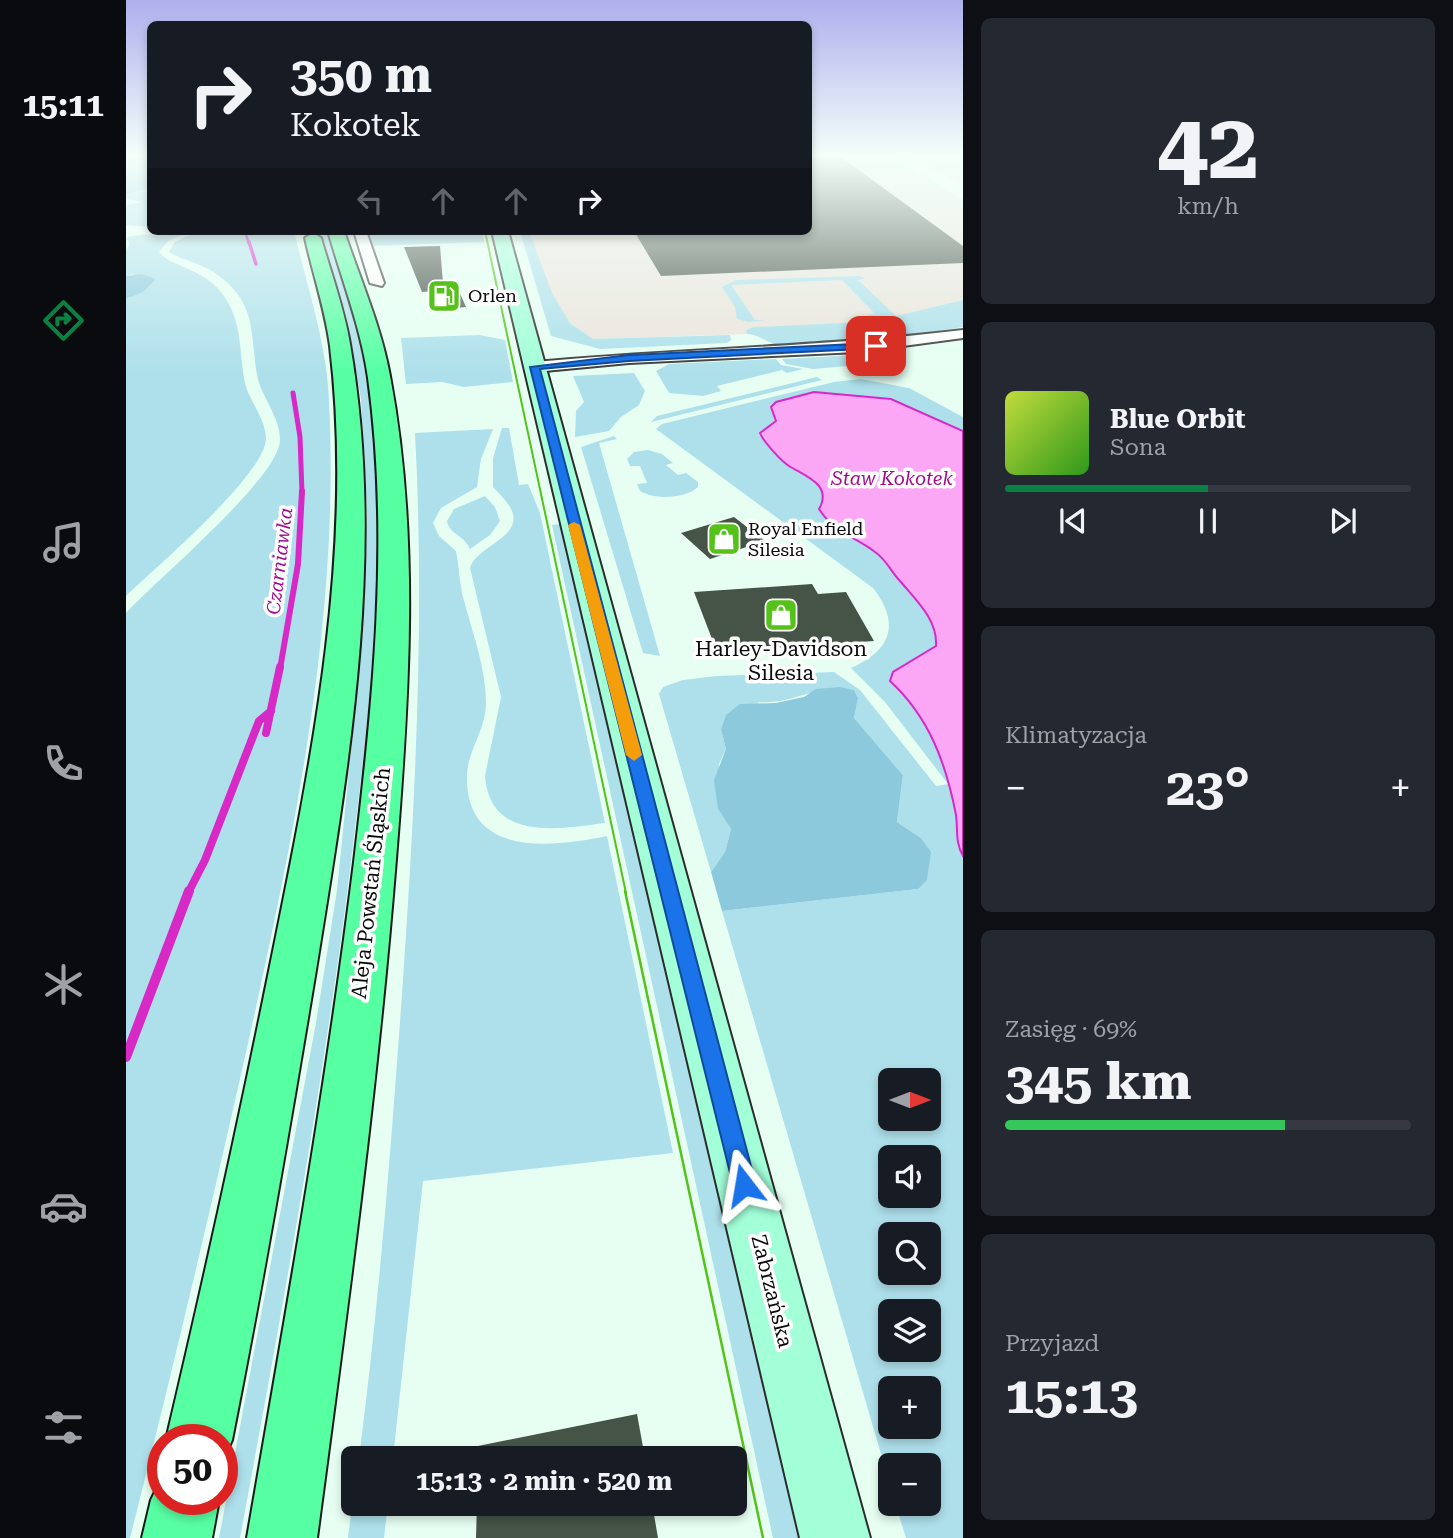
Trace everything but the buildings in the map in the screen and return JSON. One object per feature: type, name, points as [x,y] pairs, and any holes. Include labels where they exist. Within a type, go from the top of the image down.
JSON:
[{"type":"main road","points":[[203,1424],[243,1242],[304,905],[331,737],[340,653],[349,527],[347,396],[334,312],[312,235]]},
{"type":"main road","name":"Aleja Powstań Śląskich","points":[[282,1538],[341,1147],[371,908],[388,719],[393,616],[387,361],[366,318],[337,235]]},
{"type":"main road","name":"Zabrzańska","points":[[501,235],[835,1538]]},
{"type":"main road","points":[[377,283],[384,305]]},
{"type":"main road","points":[[177,1538],[182,1515]]},
{"type":"street","points":[[361,235],[377,283]]},
{"type":"street","points":[[533,362],[858,347],[963,334]]},
{"type":"shaded area","points":[[812,229],[963,229],[963,300],[865,324],[747,334],[593,339],[570,323],[551,293],[530,235],[812,235]]},
{"type":"shaded area","points":[[139,235],[182,235],[168,241],[159,252],[205,278],[228,302],[239,333],[246,386],[263,422],[266,438],[261,454],[249,474],[230,496],[126,596],[126,299],[130,298],[133,274],[126,276],[126,250],[130,244],[126,238]]},
{"type":"shaded area","points":[[190,235],[295,235],[325,358],[331,480],[321,639],[311,718],[284,875],[222,1157],[158,1424],[147,1424],[147,1469],[130,1538],[126,1538],[126,613],[239,503],[274,457],[280,440],[277,423],[259,383],[250,320],[240,297],[212,271],[169,252],[175,242]]},
{"type":"shaded area","points":[[321,235],[327,235],[351,307],[358,332],[369,403],[377,545],[370,689],[335,982],[283,1300],[240,1538],[219,1538],[223,1515],[238,1515],[238,1437],[316,1023],[337,890],[359,671],[367,513],[361,399],[346,314]]},
{"type":"shaded area","points":[[367,235],[483,235],[484,242],[371,246]]},
{"type":"shaded area","points":[[521,235],[530,235],[552,293],[570,323],[593,339],[730,335],[731,340],[727,343],[600,349],[551,336]]},
{"type":"shaded area","points":[[142,274],[156,279],[143,292],[126,299],[126,276]]},
{"type":"shaded area","points":[[865,278],[858,280],[896,316],[963,300],[963,327],[849,343],[777,345],[747,334],[746,330],[754,327],[865,322],[870,319],[867,315],[875,314],[842,280],[731,285],[755,320],[765,320],[749,322],[737,319],[735,307],[722,287],[736,280]]},
{"type":"shaded area","points":[[480,335],[505,340],[513,382],[464,387],[442,382],[406,384],[401,338]]},
{"type":"shaded area","points":[[875,354],[899,373],[870,364],[813,369],[786,364],[782,359]]},
{"type":"shaded area","points":[[776,359],[781,365],[803,369],[787,373],[782,370],[717,386],[721,391],[703,396],[669,393],[656,371],[669,364]]},
{"type":"shaded area","points":[[634,373],[645,391],[639,405],[621,417],[609,431],[575,437],[576,411],[584,402],[573,376]]},
{"type":"shaded area","points":[[817,377],[822,380],[651,422],[657,416]]},
{"type":"shaded area","points":[[861,379],[909,388],[963,417],[963,431],[891,399],[814,392],[760,433],[780,458],[812,478],[823,491],[824,501],[862,544],[877,553],[900,582],[915,594],[937,633],[936,646],[890,681],[915,710],[934,742],[947,777],[952,796],[958,841],[963,856],[963,1538],[906,1538],[899,1516],[941,1516],[941,1453],[881,1453],[722,911],[918,889],[921,838],[897,822],[903,775],[854,718],[858,698],[854,690],[829,689],[784,700],[759,702],[721,730],[726,749],[719,764],[718,809],[731,829],[725,852],[711,872],[659,694],[663,687],[683,680],[716,676],[834,672],[860,690],[936,786],[948,784],[885,702],[851,668],[875,653],[888,635],[887,613],[873,588],[656,429],[662,424],[834,382]]},
{"type":"shaded area","points":[[502,428],[509,428],[519,485],[528,484],[540,513],[605,823],[530,827],[499,812],[490,797],[485,776],[501,697],[470,568],[474,560],[508,532],[513,524],[513,515],[508,504],[493,487],[493,458]]},
{"type":"shaded area","points":[[493,429],[481,459],[477,487],[441,508],[433,523],[439,536],[456,551],[462,593],[484,675],[485,713],[470,757],[467,775],[470,802],[480,822],[496,834],[516,841],[562,843],[607,836],[673,1153],[423,1181],[394,1446],[360,1446],[384,1226],[411,853],[419,643],[415,433]]},
{"type":"shaded area","points":[[614,436],[617,439],[599,443],[660,656],[643,653],[581,447]]},
{"type":"shaded area","points":[[648,450],[662,454],[673,463],[666,465],[678,475],[686,473],[698,482],[698,487],[686,494],[670,497],[654,496],[640,491],[637,484],[647,483],[640,466],[630,466],[627,459],[634,452]]},
{"type":"shaded area","points":[[485,496],[495,507],[500,521],[490,535],[470,549],[447,521],[454,509]]},
{"type":"shaded area","points":[[560,524],[799,1538],[773,1538],[552,525]]},
{"type":"shaded area","points":[[840,687],[854,690],[858,698],[854,718],[903,775],[897,822],[921,838],[931,852],[927,880],[918,889],[722,911],[711,872],[725,852],[731,829],[718,809],[714,780],[726,749],[721,730],[726,715],[740,704],[776,703],[804,697],[816,689]]},
{"type":"shaded area","points":[[351,1516],[387,1516],[384,1538],[348,1538]]},
{"type":"water","name":"Staw Kokotek","points":[[814,392],[891,399],[963,431],[963,856],[958,841],[952,796],[934,742],[915,710],[890,681],[893,672],[936,646],[930,619],[879,555],[838,530],[825,518],[819,509],[822,501],[820,487],[782,460],[760,433],[776,421],[771,407],[776,402]]},
{"type":"waterway","name":"Czarniawka","points":[[246,235],[249,244]]},
{"type":"waterway","name":"Czarniawka","points":[[249,242],[256,264]]},
{"type":"waterway","name":"Czarniawka","points":[[293,393],[300,437],[302,492]]},
{"type":"waterway","name":"Czarniawka","points":[[280,669],[298,564],[302,492]]},
{"type":"waterway","name":"Czarniawka","points":[[271,711],[280,667]]},
{"type":"waterway","points":[[189,891],[205,860],[259,721],[271,711]]},
{"type":"waterway","name":"Czarniawka","points":[[266,733],[271,711]]},
{"type":"waterway","points":[[126,1057],[189,891]]},
{"type":"tram line","points":[[486,235],[626,893]]},
{"type":"tram line","points":[[625,891],[763,1538]]},
{"type":"slow traffic","points":[[574,525],[634,755]]},
{"type":"place","name":"Orlen","points":[[444,296]]},
{"type":"place","name":"Royal Enfield Silesia","points":[[724,539]]},
{"type":"place","name":"Harley-Davidson Silesia","points":[[781,615]]},
{"type":"route","points":[[744,1185],[534,367],[629,358],[876,346]]}]
